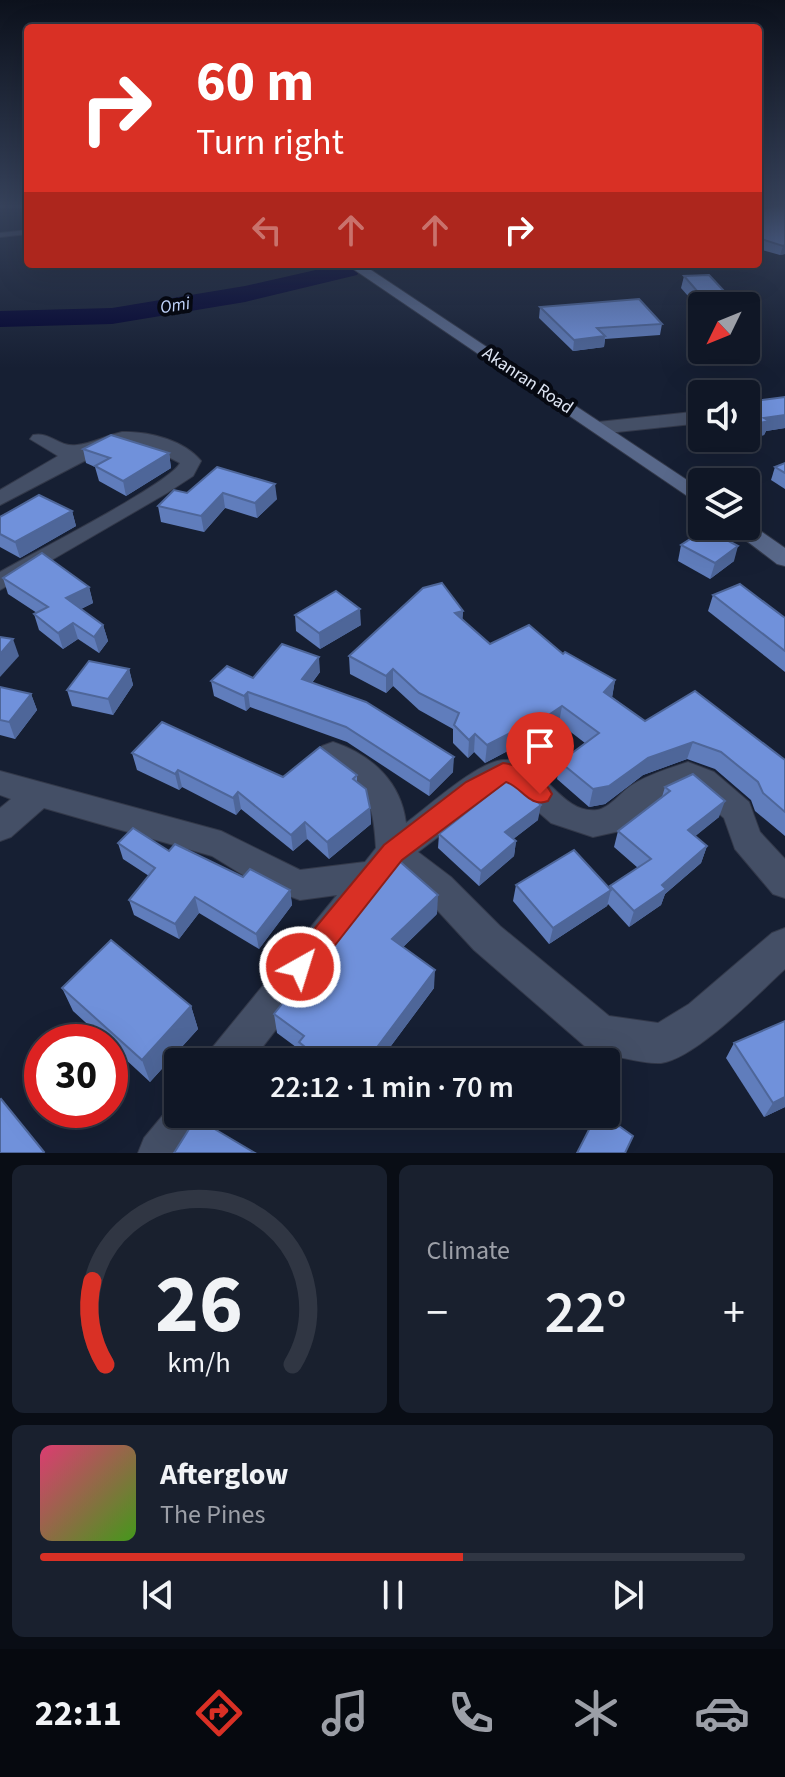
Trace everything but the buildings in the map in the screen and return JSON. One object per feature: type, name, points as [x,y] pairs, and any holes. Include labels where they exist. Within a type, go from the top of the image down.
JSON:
[{"type":"main road","name":"Akanran Road","points":[[359,268],[688,490]]},
{"type":"main road","points":[[758,540],[785,559]]},
{"type":"street","points":[[598,428],[688,419]]},
{"type":"street","points":[[0,499],[85,452],[121,438],[176,449],[191,461],[186,472],[160,489],[0,582]]},
{"type":"street","points":[[40,439],[59,450],[85,452]]},
{"type":"street","points":[[333,754],[365,772],[388,798],[384,864]]},
{"type":"street","points":[[237,1048],[384,864],[475,789],[503,772],[518,774],[562,814],[593,824],[609,822],[644,793],[688,774],[703,781],[738,811],[746,839],[785,883]]},
{"type":"street","points":[[0,783],[221,845],[273,875],[300,885],[384,864],[439,888],[487,938],[601,1034],[661,1043],[703,1018],[785,945]]},
{"type":"street","points":[[0,827],[39,794]]},
{"type":"street","points":[[159,1153],[178,1128]]},
{"type":"waterway","name":"Omi","points":[[0,319],[112,316],[245,294],[348,270]]},
{"type":"route","points":[[300,967],[393,852],[475,789],[503,772],[518,774],[540,794]]}]
